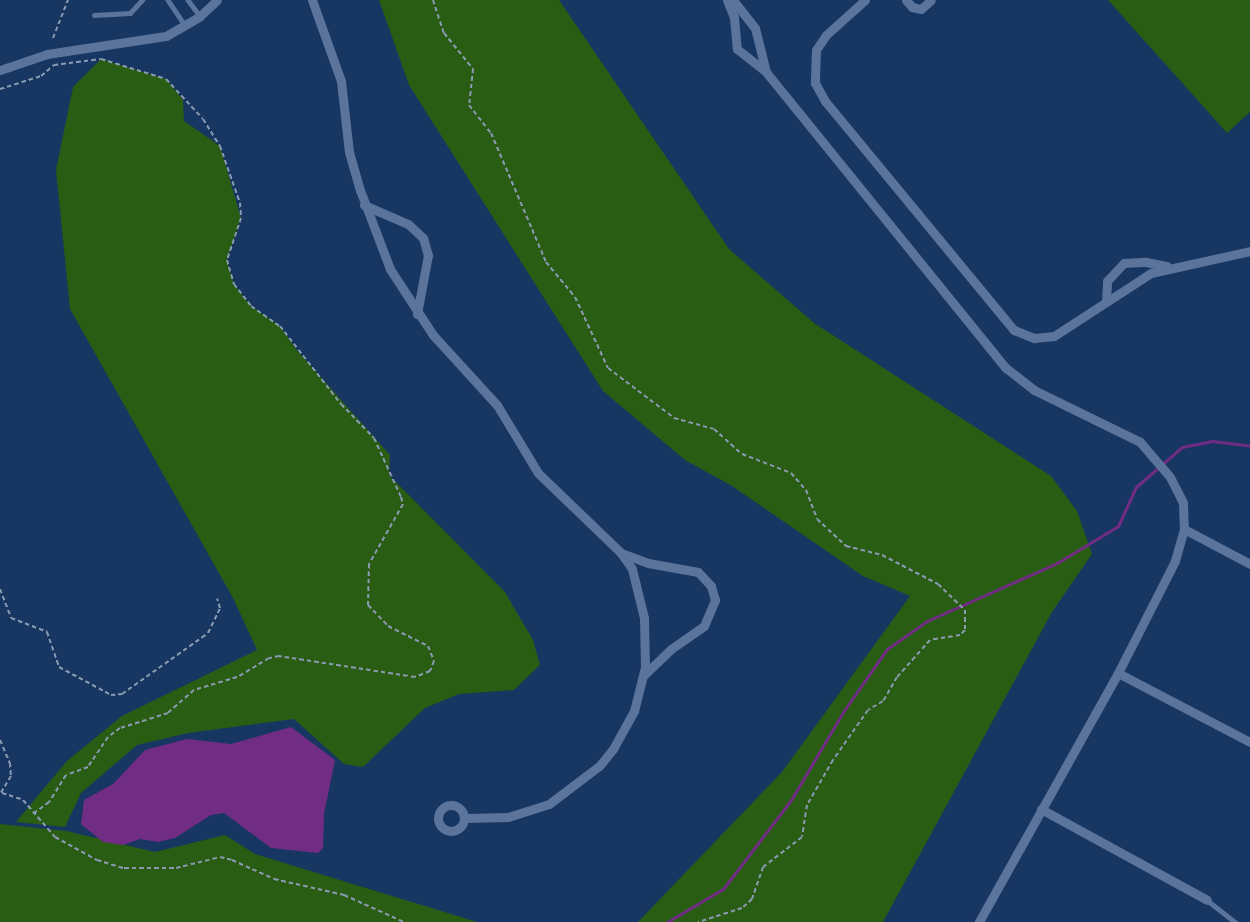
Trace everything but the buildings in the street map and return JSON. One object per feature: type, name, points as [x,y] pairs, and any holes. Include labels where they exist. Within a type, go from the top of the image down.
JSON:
[{"type":"street","points":[[0,70],[47,54],[153,40],[186,25],[217,0]]},
{"type":"street","points":[[727,0],[734,17],[737,49],[766,72],[1006,368],[1034,390],[1131,437],[1152,454],[1170,477],[1183,503],[1184,529],[1175,561],[1118,673],[979,922]]},
{"type":"street","points":[[734,0],[755,28],[766,72]]},
{"type":"street","points":[[865,0],[826,35],[816,50],[815,83],[825,102],[1014,330],[1034,338],[1054,336],[1137,280],[1170,267],[1250,250]]},
{"type":"street","points":[[906,0],[916,9],[931,0]]},
{"type":"street","points":[[311,1],[341,81],[350,153],[364,205],[390,268],[417,314],[497,405],[538,473],[621,553],[632,569],[644,618],[643,676],[627,727],[599,766],[574,788],[549,804],[508,817],[465,818]]},
{"type":"street","points":[[364,205],[408,224],[423,238],[428,255],[417,314]]},
{"type":"street","points":[[1106,302],[1107,281],[1124,263],[1146,261],[1170,267]]},
{"type":"street","points":[[1184,529],[1250,564]]},
{"type":"street","points":[[621,553],[648,563],[698,572],[711,585],[715,600],[704,626],[671,649],[643,676]]},
{"type":"street","points":[[1118,673],[1246,736],[1250,742]]},
{"type":"street","points":[[1041,809],[1207,900]]},
{"type":"lane","points":[[93,15],[130,13],[142,0]]},
{"type":"lane","points":[[168,0],[186,25]]},
{"type":"lane","points":[[188,0],[200,16]]},
{"type":"lane","points":[[1207,900],[1234,922]]},
{"type":"path","points":[[53,38],[68,0]]},
{"type":"path","points":[[433,0],[444,33],[473,69],[469,105],[491,133],[546,262],[575,297],[608,368],[674,418],[714,429],[742,454],[790,473],[806,489],[817,519],[846,546],[882,555],[947,593],[965,610],[965,630],[960,635],[930,640],[897,677],[883,700],[868,711],[833,760],[807,805],[802,837],[763,867],[752,899],[742,908],[698,922]]},
{"type":"path","points":[[0,89],[41,76],[54,65],[101,59],[166,79],[202,119],[220,146],[240,203],[241,218],[227,260],[234,284],[251,306],[280,326],[341,404],[375,438],[401,497],[403,504],[369,564],[365,592],[368,605],[388,626],[428,646],[434,661],[430,671],[415,677],[279,656],[269,658],[237,677],[194,690],[168,713],[120,728],[108,737],[88,767],[66,775],[49,802],[33,814]]},
{"type":"path","points":[[0,589],[11,618],[46,632],[59,667],[111,695],[122,694],[208,633],[220,608],[218,598]]},
{"type":"path","points":[[0,740],[10,763],[10,776],[1,794],[23,800],[55,837],[97,860],[124,868],[176,868],[220,857],[274,879],[344,896],[404,922]]},
{"type":"green space","points":[[379,0],[559,0],[729,249],[814,323],[1051,476],[1077,511],[1092,554],[1052,612],[883,922],[638,922],[782,772],[910,596],[863,576],[732,486],[685,460],[603,391],[409,85]]},
{"type":"green space","points":[[1108,0],[1250,0],[1250,112],[1227,133]]},
{"type":"green space","points":[[101,59],[166,79],[183,100],[184,121],[220,146],[241,218],[227,260],[234,284],[251,306],[280,326],[296,349],[390,455],[389,475],[505,592],[533,640],[540,665],[514,690],[459,694],[425,708],[363,767],[344,764],[294,719],[188,733],[137,745],[81,793],[65,827],[16,822],[67,761],[122,716],[257,650],[233,598],[70,309],[56,170],[73,87]]},
{"type":"green space","points":[[0,824],[66,831],[155,852],[225,835],[255,854],[477,922],[0,922]]},
{"type":"shaded area","points":[[291,727],[335,760],[324,814],[323,848],[318,853],[271,848],[224,813],[211,815],[175,838],[158,842],[140,839],[123,845],[103,842],[81,824],[84,800],[113,784],[145,750],[187,739],[231,744]]},
{"type":"waterway","points":[[667,922],[723,889],[791,800],[843,712],[887,649],[927,621],[1057,563],[1118,526],[1136,487],[1182,447],[1212,441],[1250,446]]}]
